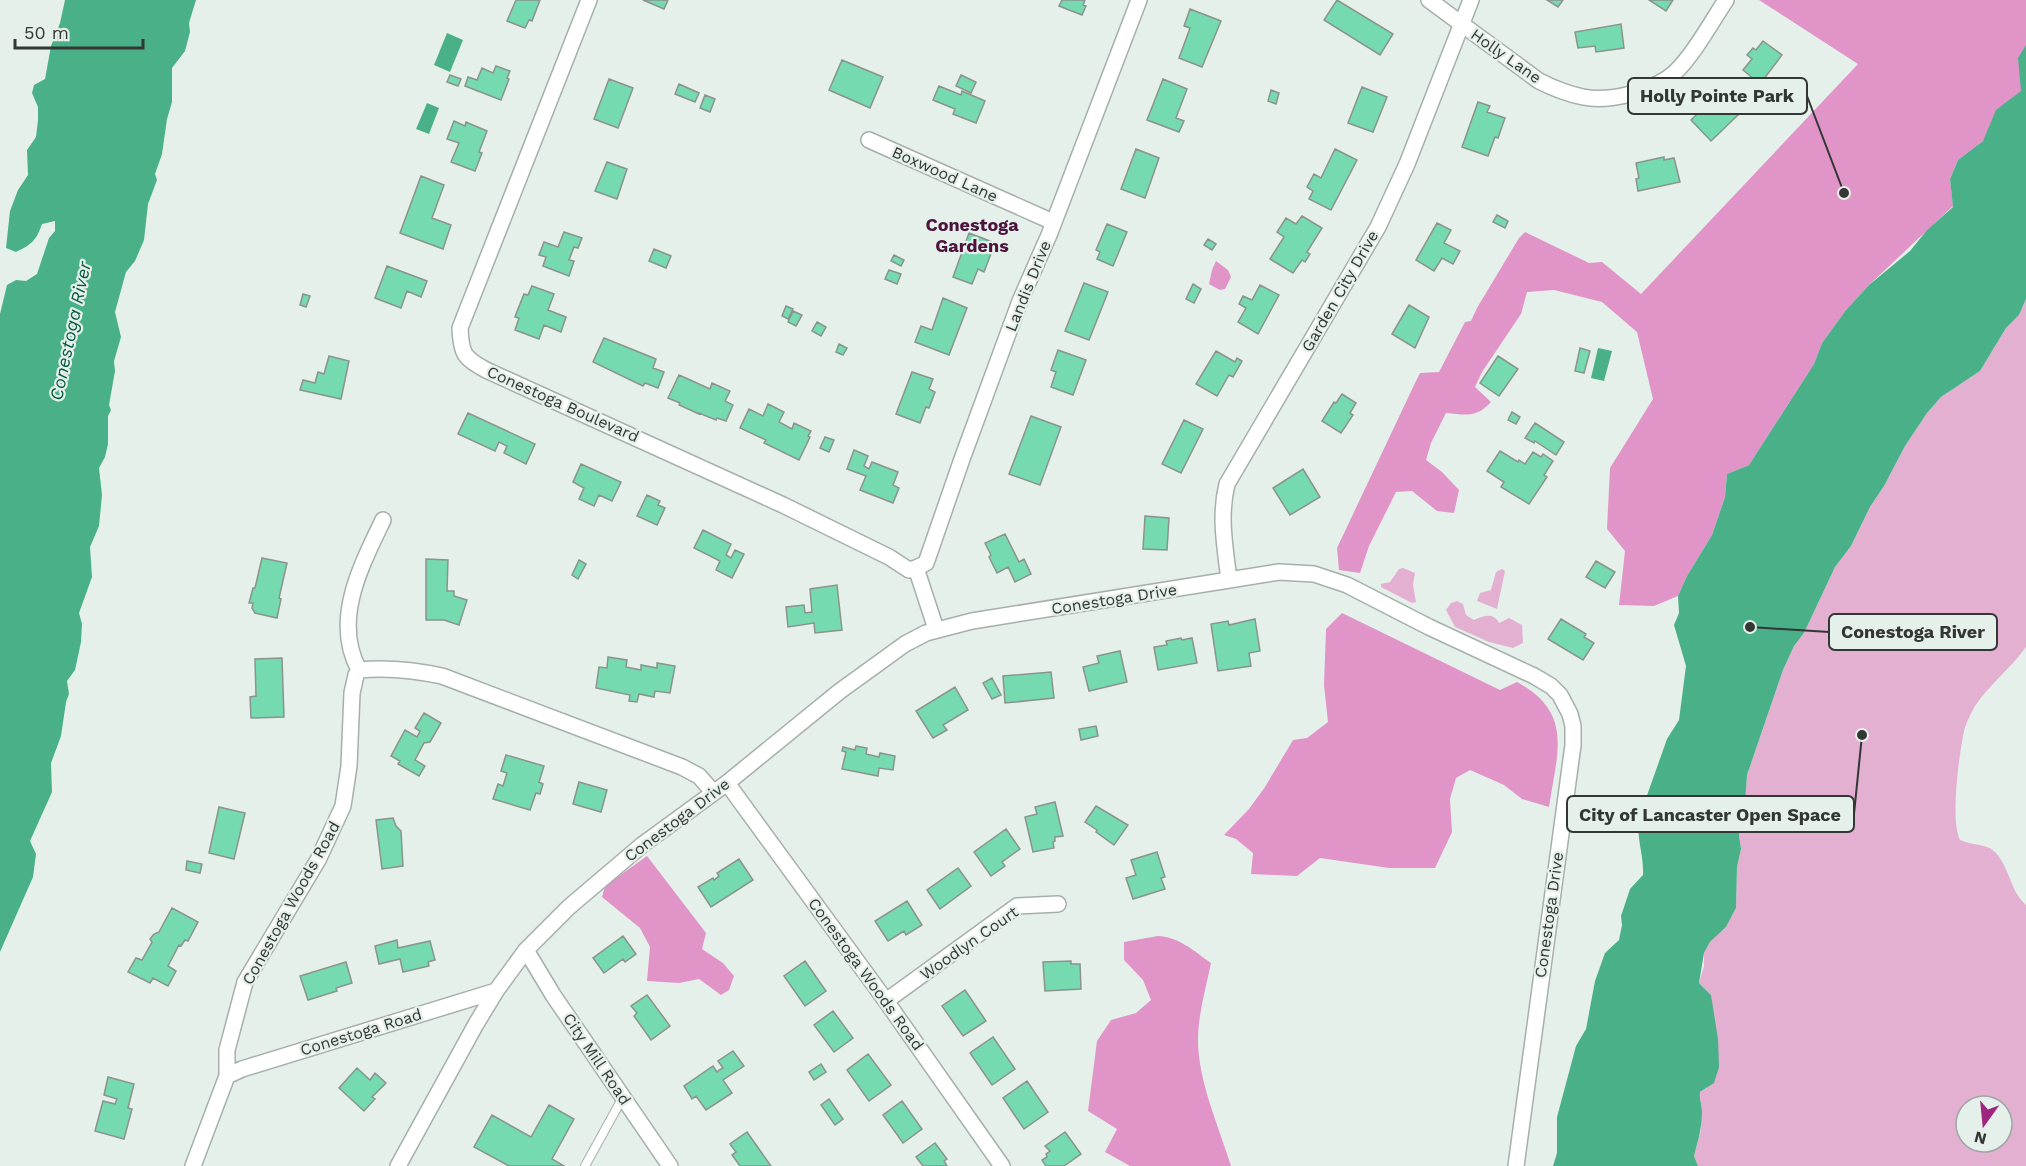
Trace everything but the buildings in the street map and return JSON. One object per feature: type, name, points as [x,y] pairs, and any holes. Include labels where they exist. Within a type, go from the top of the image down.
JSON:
[{"type":"street","name":"Conestoga Boulevard","points":[[589,0],[460,328],[460,346],[469,361],[486,370],[783,505],[879,552],[909,570],[916,568]]},
{"type":"street","name":"Landis Drive","points":[[916,568],[926,563],[1020,302],[1139,0]]},
{"type":"street","name":"Holly Lane","points":[[1429,0],[1539,81],[1582,97],[1597,98],[1631,94],[1668,78],[1688,56],[1726,0]]},
{"type":"street","name":"Garden City Drive","points":[[1229,580],[1222,517],[1227,484],[1378,227],[1403,173],[1471,0]]},
{"type":"street","name":"Boxwood Lane","points":[[869,140],[1053,222]]},
{"type":"street","points":[[383,520],[361,567],[350,603],[348,627],[350,645],[359,670],[405,669],[442,676],[681,767],[699,776],[713,792]]},
{"type":"street","points":[[916,568],[936,629]]},
{"type":"street","name":"Conestoga Drive","points":[[398,1166],[496,990],[526,950],[596,882],[727,783],[840,691],[905,644],[936,629],[972,621],[1279,572],[1299,572],[1314,574],[1347,585],[1430,627],[1534,675],[1560,694],[1565,703],[1573,726],[1573,746],[1516,1166]]},
{"type":"street","name":"Conestoga Woods Road","points":[[193,1166],[227,1076],[225,1065],[227,1050],[245,982],[318,860],[342,806],[349,766],[352,693],[359,670]]},
{"type":"street","name":"Conestoga Woods Road","points":[[727,783],[886,1001],[1002,1166]]},
{"type":"street","name":"Woodlyn Court","points":[[886,1001],[1017,906],[1058,904]]},
{"type":"street","name":"City Mill Road","points":[[526,950],[553,995],[670,1166]]},
{"type":"street","name":"Conestoga Road","points":[[227,1076],[242,1069],[496,990]]},
{"type":"lane","points":[[585,1166],[623,1097]]},
{"type":"shaded area","points":[[1759,0],[2026,0],[2026,77],[2021,91],[1983,141],[1958,160],[1950,179],[1953,206],[1869,285],[1846,310],[1822,343],[1814,364],[1749,465],[1727,474],[1725,497],[1712,535],[1687,576],[1678,596],[1654,606],[1619,605],[1625,551],[1607,529],[1610,468],[1653,399],[1637,332],[1602,302],[1554,290],[1527,292],[1521,314],[1482,372],[1475,387],[1491,402],[1476,413],[1466,415],[1446,413],[1431,443],[1426,460],[1442,472],[1459,490],[1454,513],[1437,511],[1412,491],[1396,492],[1369,546],[1360,573],[1339,570],[1337,548],[1420,373],[1439,372],[1465,322],[1471,321],[1519,238],[1525,232],[1589,263],[1602,262],[1641,294],[1858,64]]},
{"type":"shaded area","points":[[1216,261],[1228,270],[1231,277],[1225,289],[1220,290],[1209,284]]},
{"type":"shaded area","points":[[2026,299],[2026,647],[1981,698],[1969,718],[1964,731],[1960,756],[1956,787],[1956,818],[1960,840],[1993,850],[2002,861],[2017,894],[2026,905],[2026,1166],[1698,1166],[1694,1156],[1701,1130],[1702,1107],[1699,1098],[1700,1092],[1707,1088],[1713,1016],[1711,995],[1699,983],[1704,966],[1704,953],[1710,942],[1726,927],[1736,908],[1737,867],[1741,849],[1739,835],[1745,805],[1747,775],[1783,670],[1794,646],[1804,633],[1835,567],[1851,546],[1870,507],[1905,446],[1927,413],[1941,397],[1980,371],[2006,328],[2019,315]]},
{"type":"shaded area","points":[[1403,568],[1415,573],[1413,585],[1416,602],[1412,603],[1381,587],[1381,584],[1390,582],[1399,569]]},
{"type":"shaded area","points":[[1502,569],[1505,571],[1497,609],[1477,601],[1480,593],[1491,590],[1496,572]]},
{"type":"shaded area","points":[[1457,601],[1463,604],[1466,615],[1474,620],[1491,616],[1499,623],[1509,618],[1522,625],[1523,643],[1513,648],[1489,642],[1455,627],[1446,610],[1451,603]]},
{"type":"shaded area","points":[[1342,613],[1500,690],[1517,682],[1535,694],[1547,707],[1554,721],[1557,736],[1549,807],[1522,799],[1504,785],[1470,770],[1456,778],[1450,799],[1452,832],[1435,868],[1389,868],[1320,858],[1297,876],[1251,874],[1253,853],[1236,839],[1224,835],[1249,809],[1265,787],[1293,740],[1307,738],[1328,722],[1324,685],[1326,629]]},
{"type":"shaded area","points":[[647,856],[706,933],[702,949],[723,963],[734,976],[729,990],[721,995],[699,979],[679,983],[647,981],[650,947],[640,928],[602,897],[605,886]]},
{"type":"shaded area","points":[[1158,936],[1180,942],[1211,963],[1199,1021],[1199,1056],[1205,1088],[1231,1166],[1130,1166],[1105,1152],[1117,1129],[1088,1111],[1097,1041],[1111,1020],[1136,1013],[1151,1000],[1143,980],[1124,960],[1124,942]]},
{"type":"water","points":[[65,0],[196,0],[189,23],[190,32],[185,51],[172,68],[172,102],[162,154],[155,174],[157,180],[148,204],[144,240],[135,261],[126,272],[115,312],[121,337],[114,361],[115,371],[109,405],[111,410],[108,416],[108,444],[99,468],[102,495],[99,526],[90,547],[92,577],[79,613],[82,624],[81,642],[75,670],[67,681],[69,694],[61,736],[51,763],[52,792],[30,841],[36,854],[33,877],[0,952],[0,314],[7,285],[16,280],[26,281],[37,274],[49,238],[55,231],[55,221],[42,224],[38,234],[26,247],[16,252],[6,248],[10,211],[18,190],[28,175],[27,150],[36,137],[38,107],[32,93],[34,85],[45,79],[51,46],[60,23]]},
{"type":"water","points":[[447,33],[463,40],[450,72],[434,65]]},
{"type":"water","points":[[2026,45],[2026,299],[2019,315],[2006,328],[1980,371],[1941,397],[1927,413],[1905,446],[1870,507],[1851,546],[1835,567],[1804,633],[1794,646],[1783,670],[1747,775],[1745,805],[1739,835],[1741,849],[1737,867],[1736,908],[1726,927],[1710,942],[1704,953],[1699,983],[1711,995],[1718,1039],[1719,1067],[1714,1083],[1700,1092],[1701,1124],[1694,1156],[1698,1166],[1553,1166],[1557,1153],[1557,1117],[1576,1046],[1586,1029],[1595,981],[1605,953],[1619,940],[1621,916],[1630,889],[1643,875],[1639,818],[1667,739],[1679,720],[1686,666],[1674,625],[1679,613],[1678,596],[1687,576],[1712,535],[1725,497],[1727,474],[1749,465],[1814,364],[1822,343],[1846,310],[1869,285],[1910,251],[1927,230],[1953,207],[1950,179],[1958,160],[1983,141],[1996,110],[2021,91],[2018,58]]},
{"type":"water","points":[[427,103],[439,108],[429,134],[416,129]]},
{"type":"water","points":[[1598,348],[1612,351],[1604,381],[1591,378]]},
{"type":"place","name":"Holly Pointe Park","points":[[1844,193]]},
{"type":"place","name":"Conestoga River","points":[[1750,627]]},
{"type":"place","name":"City of Lancaster Open Space","points":[[1862,735]]},
{"type":"district","name":"Conestoga Gardens","points":[[972,234]]}]
